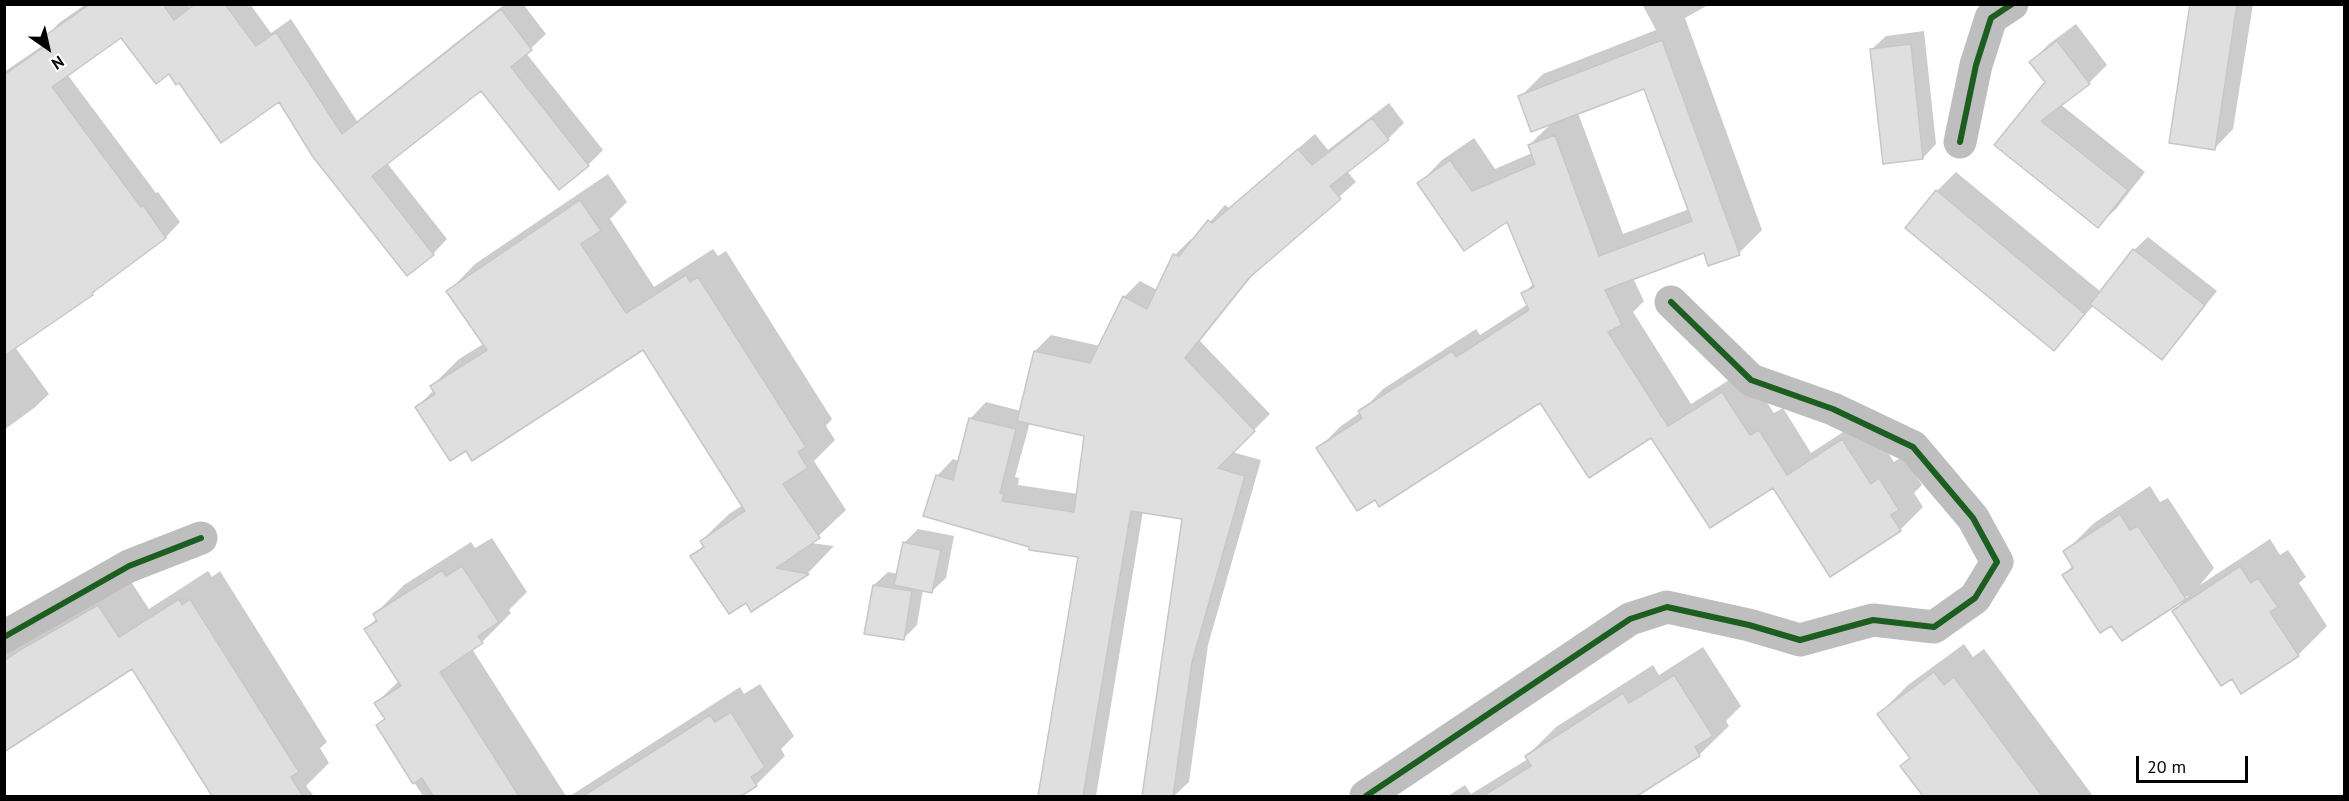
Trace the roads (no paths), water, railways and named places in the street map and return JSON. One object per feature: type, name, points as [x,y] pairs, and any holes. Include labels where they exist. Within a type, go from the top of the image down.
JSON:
[{"type":"street","points":[[1960,142],[1976,65],[1991,18],[2012,4]]},
{"type":"street","points":[[1366,796],[1630,619],[1667,607],[1749,625],[1800,640],[1874,620],[1934,627],[1975,598],[1997,562],[1973,518],[1913,447],[1833,409],[1751,380],[1671,302]]},
{"type":"street","points":[[4,637],[129,566],[201,538]]}]
